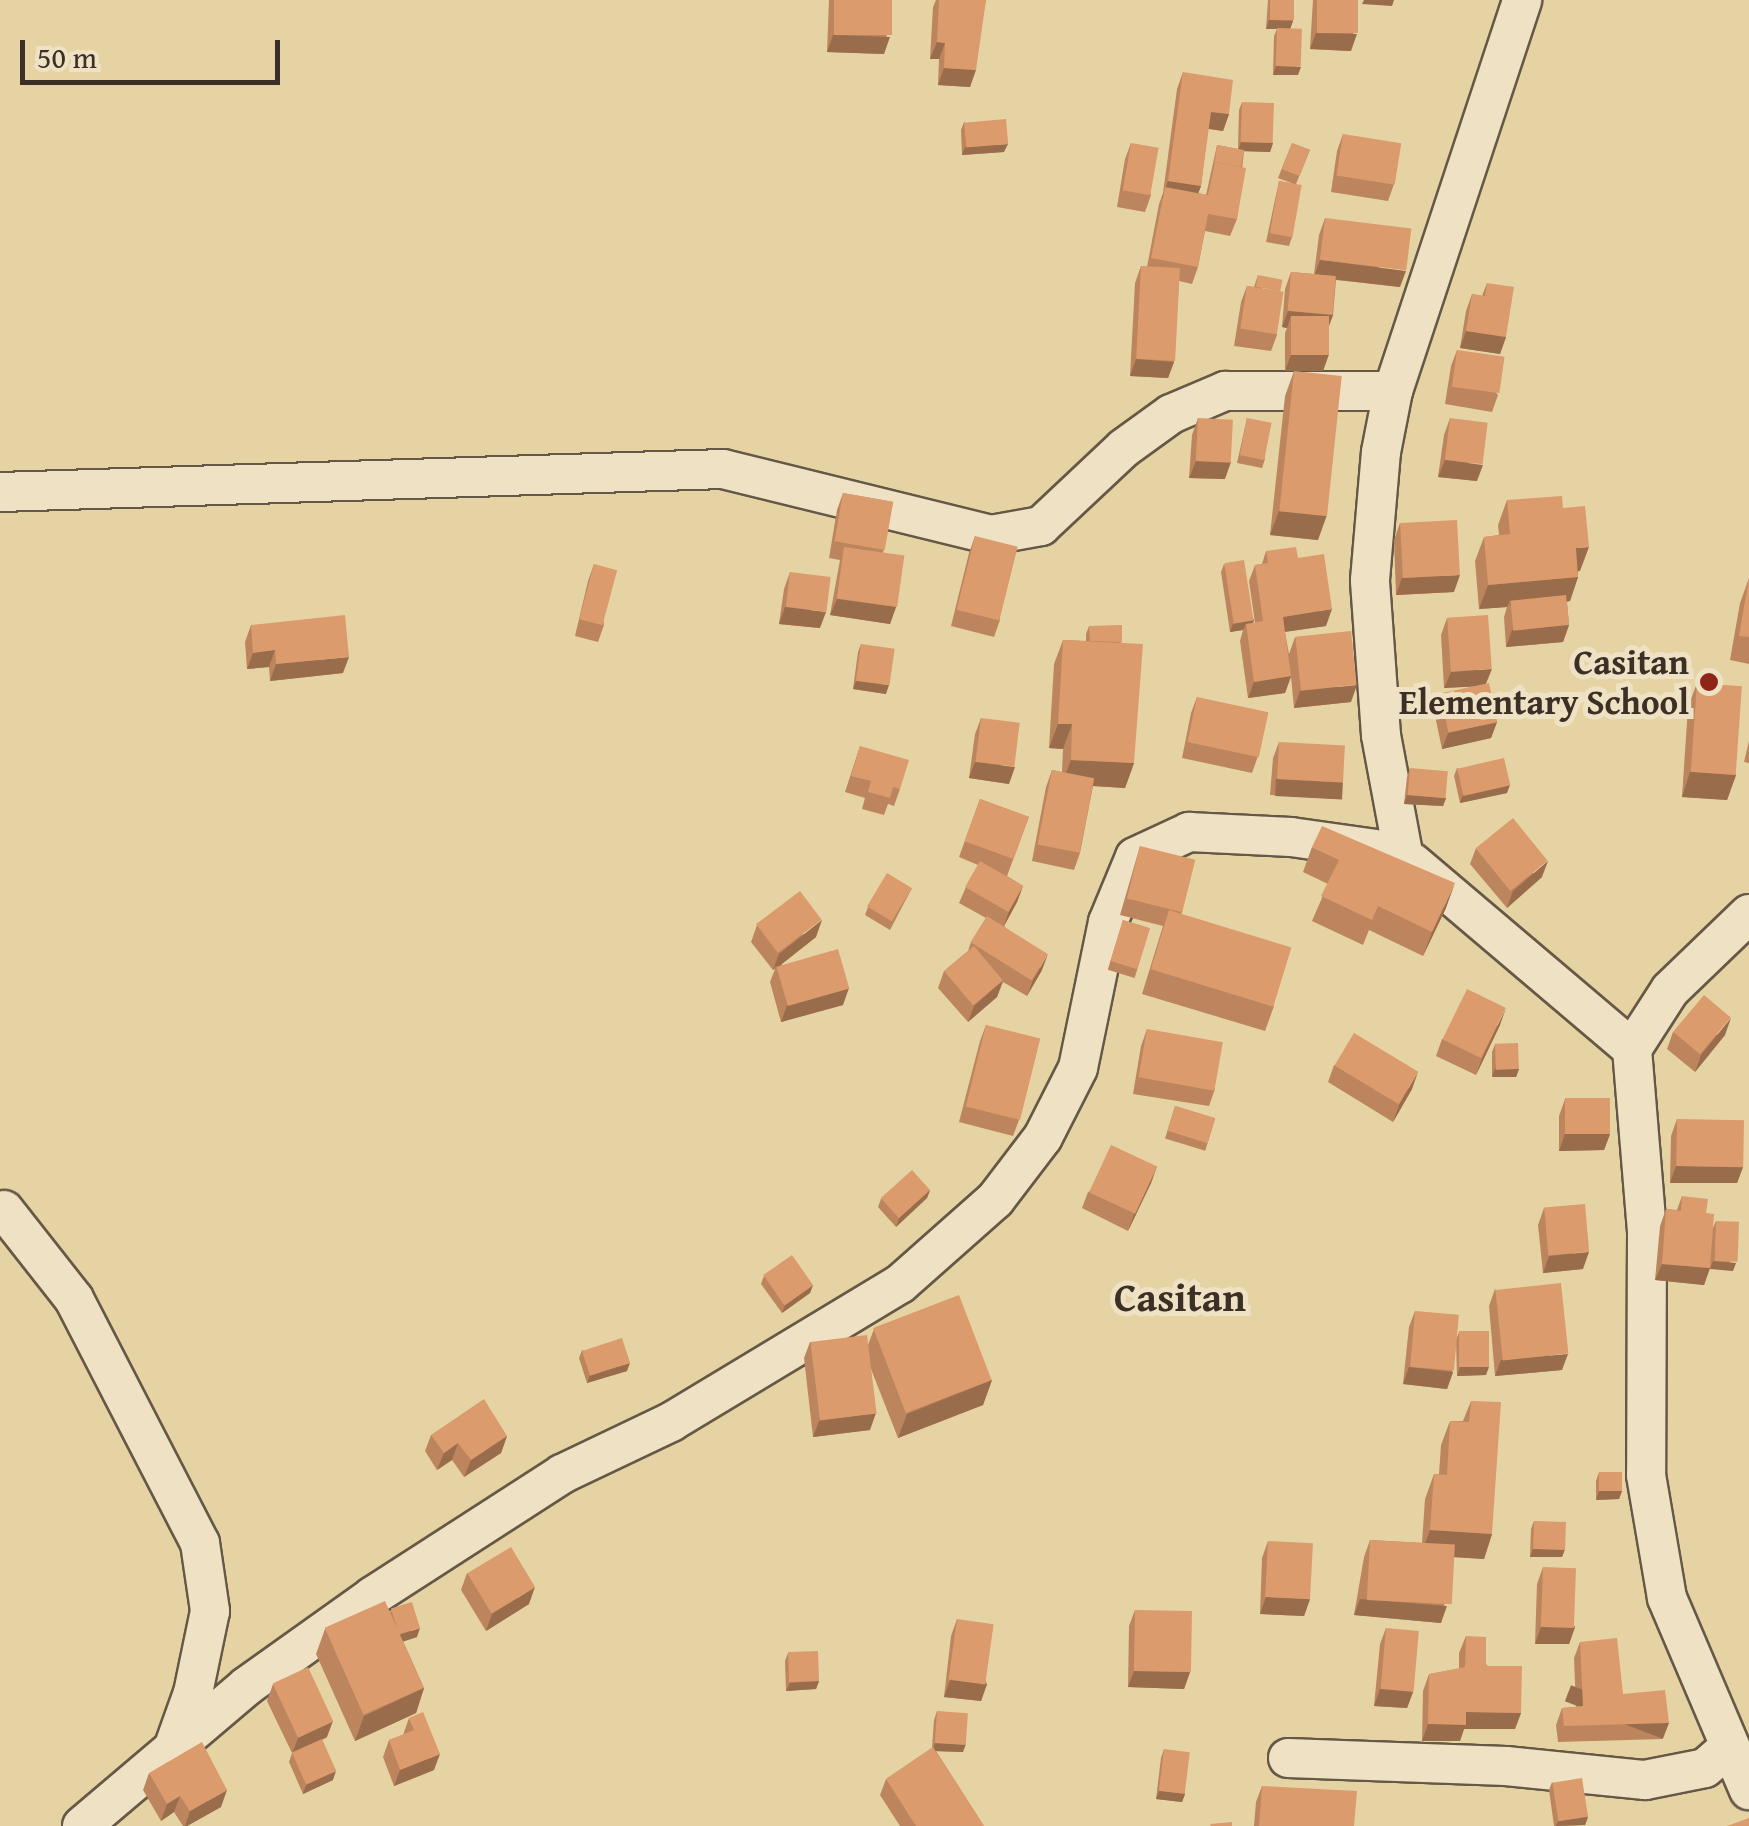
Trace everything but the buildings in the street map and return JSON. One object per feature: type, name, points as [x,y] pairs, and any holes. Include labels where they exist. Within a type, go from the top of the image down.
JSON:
[{"type":"street","points":[[1402,853],[1381,734],[1370,580],[1392,391],[1522,0]]},
{"type":"street","points":[[0,492],[723,469],[991,535],[1041,526],[1124,448],[1171,414],[1225,390],[1392,391]]},
{"type":"street","points":[[82,1826],[172,1750],[373,1596],[562,1474],[671,1422],[900,1284],[996,1200],[1043,1137],[1078,1068],[1108,922],[1135,858],[1189,832],[1291,837],[1402,853],[1632,1049]]},
{"type":"street","points":[[1749,914],[1670,990],[1632,1049],[1647,1232],[1646,1474],[1667,1598],[1749,1790]]},
{"type":"street","points":[[4,1210],[74,1298],[200,1543],[210,1612],[193,1693],[172,1750]]},
{"type":"street","points":[[1288,1758],[1506,1766],[1645,1780],[1704,1768],[1728,1748]]},
{"type":"place","name":"Casitan Elementary School","points":[[1709,682]]},
{"type":"district","name":"Casitan","points":[[1180,1297]]}]
